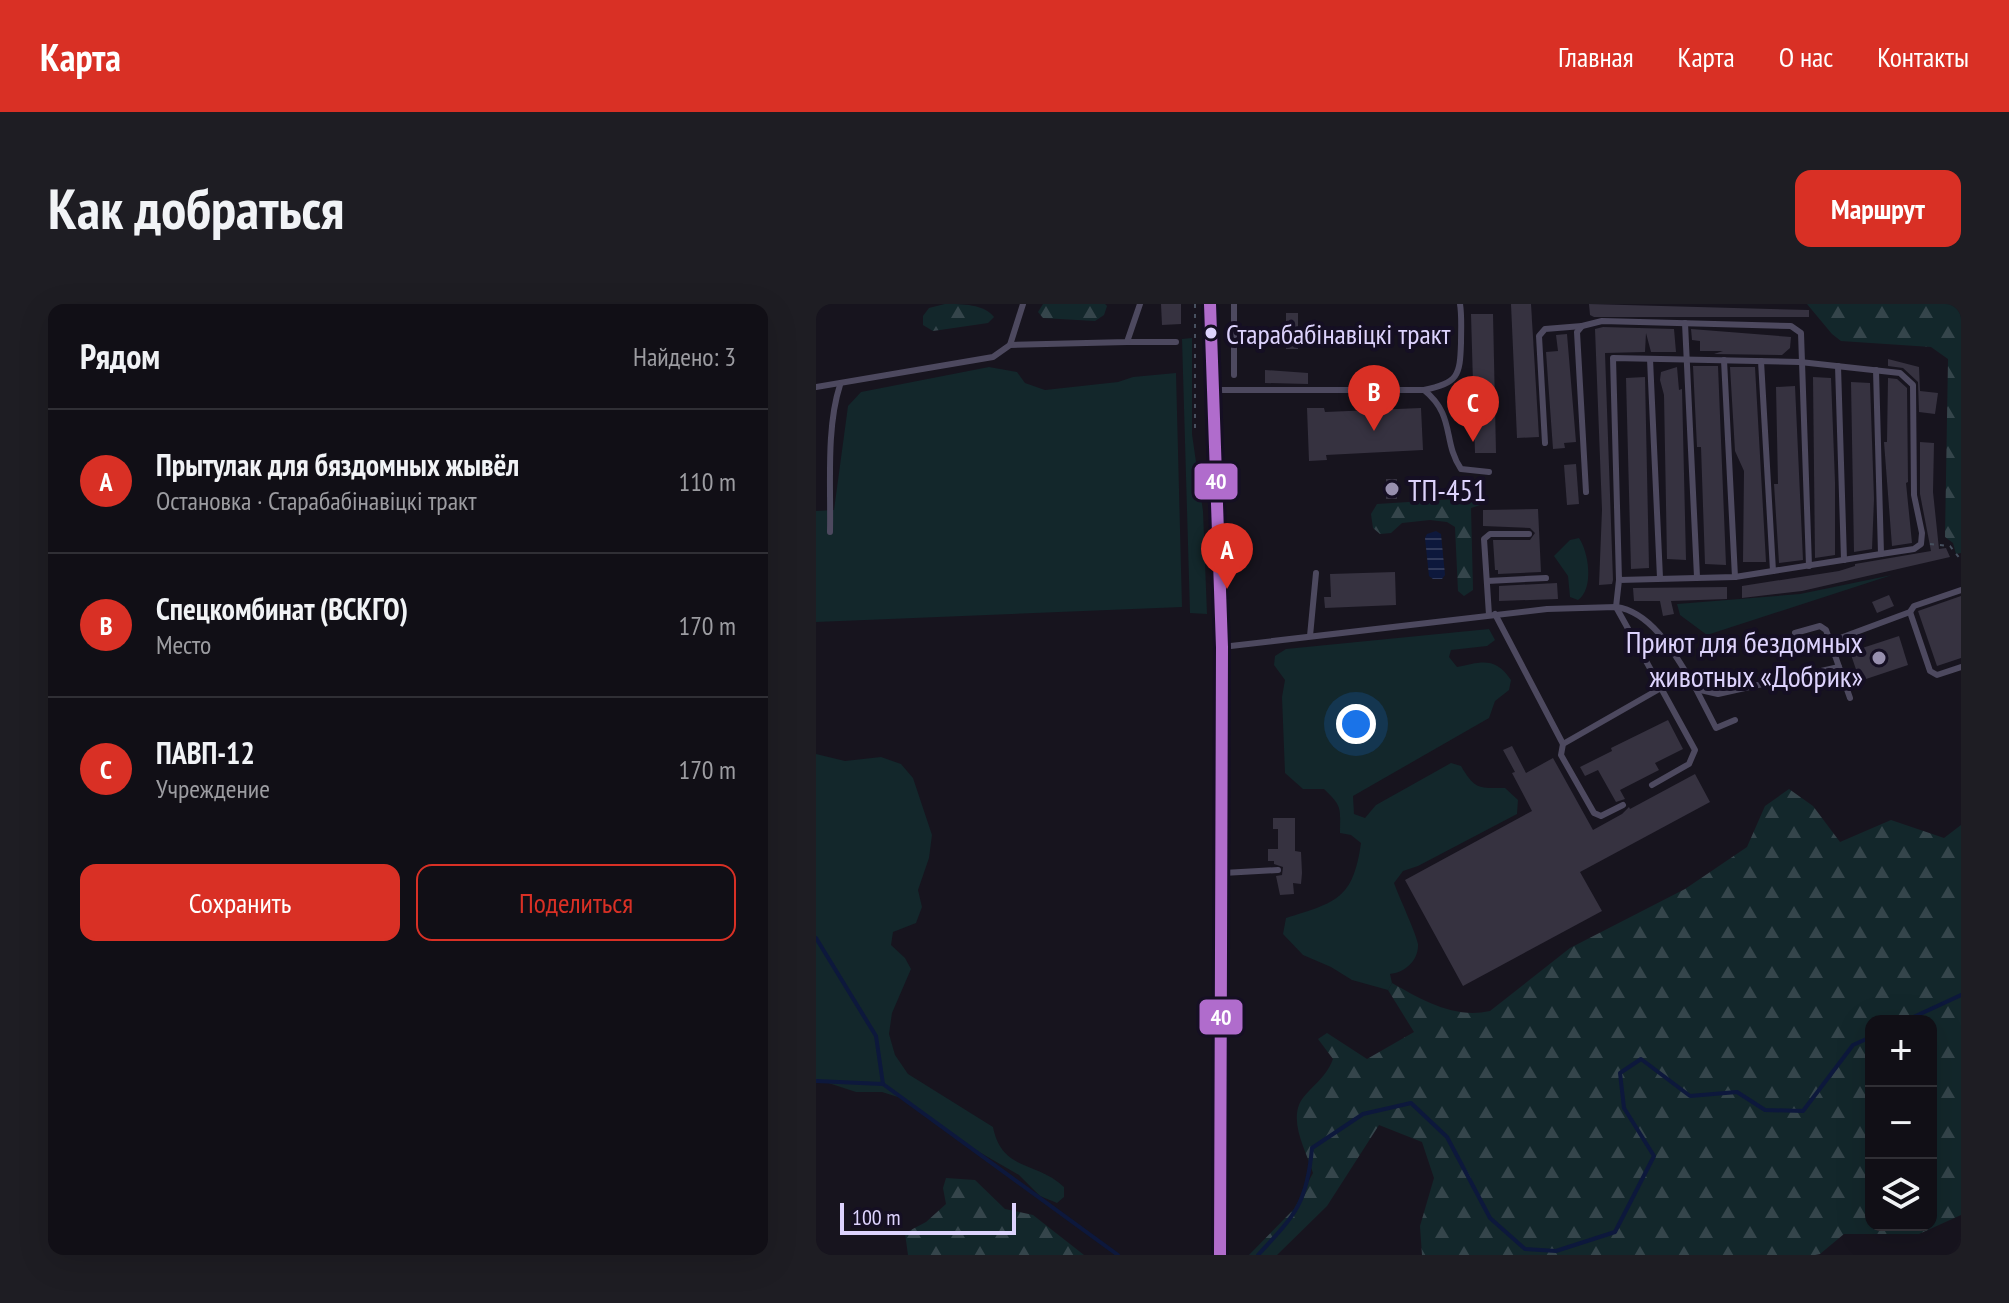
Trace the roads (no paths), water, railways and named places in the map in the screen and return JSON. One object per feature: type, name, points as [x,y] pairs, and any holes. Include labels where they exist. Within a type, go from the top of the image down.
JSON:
[{"type":"street","points":[[1210,304],[1222,647],[1220,1255]]},
{"type":"lane","points":[[1010,345],[1023,304]]},
{"type":"lane","points":[[1127,342],[1140,304]]},
{"type":"lane","points":[[1234,304],[1234,375]]},
{"type":"lane","points":[[1213,390],[1424,390],[1444,386],[1455,378],[1460,368],[1460,304]]},
{"type":"lane","points":[[1545,443],[1539,336],[1545,329],[1602,321],[1791,326],[1801,333],[1809,566]]},
{"type":"lane","points":[[1685,323],[1697,577]]},
{"type":"lane","points":[[1582,326],[1577,332],[1586,492]]},
{"type":"lane","points":[[816,387],[993,357],[1010,345],[1176,342]]},
{"type":"lane","points":[[1619,580],[1735,577],[1914,549],[1921,544],[1922,533],[1914,495],[1913,385],[1900,373],[1800,362],[1613,358],[1619,580],[1616,607],[1695,750],[1689,764],[1652,785]]},
{"type":"lane","points":[[1650,359],[1660,578]]},
{"type":"lane","points":[[1724,360],[1735,577]]},
{"type":"lane","points":[[1761,361],[1773,571]]},
{"type":"lane","points":[[1838,366],[1844,560]]},
{"type":"lane","points":[[1876,370],[1881,554]]},
{"type":"lane","points":[[830,532],[833,421],[840,385]]},
{"type":"lane","points":[[1424,390],[1436,400],[1446,418],[1455,459],[1461,469],[1489,472]]},
{"type":"lane","points":[[1529,534],[1490,534],[1484,539],[1492,615],[1563,744],[1561,755],[1594,813],[1601,816],[1623,805]]},
{"type":"lane","points":[[1310,636],[1316,573]]},
{"type":"lane","points":[[1487,581],[1546,578]]},
{"type":"lane","points":[[1832,641],[1910,612],[1914,606],[1961,590]]},
{"type":"lane","points":[[1222,647],[1547,609],[1627,608],[1649,624],[1677,659],[1716,728],[1735,720]]},
{"type":"lane","points":[[1910,612],[1930,671],[1937,675],[1961,667]]},
{"type":"lane","points":[[1795,633],[1820,626],[1826,630],[1850,698]]},
{"type":"lane","points":[[1696,689],[1718,694],[1839,667]]},
{"type":"lane","points":[[1563,744],[1661,688]]},
{"type":"lane","points":[[1223,873],[1278,870]]},
{"type":"water","points":[[1436,531],[1441,534],[1445,575],[1442,579],[1429,576],[1425,538]]},
{"type":"waterway","points":[[816,938],[876,1036],[883,1084],[1118,1255]]},
{"type":"waterway","points":[[1918,1015],[1961,995]]},
{"type":"waterway","points":[[1258,1255],[1297,1208],[1307,1183],[1312,1148],[1363,1114],[1411,1103],[1447,1137],[1490,1218],[1525,1249],[1556,1251],[1615,1232],[1654,1156],[1624,1108],[1620,1073],[1641,1059],[1690,1096],[1737,1092],[1765,1110],[1803,1111],[1853,1045],[1865,1040]]},
{"type":"waterway","points":[[816,1081],[883,1084]]},
{"type":"place","name":"Старабабінавіцкі тракт","points":[[1211,333]]},
{"type":"place","name":"Спецкомбинат (ВСКГО)","points":[[1374,431]]},
{"type":"place","name":"ПАВП-12","points":[[1473,442]]},
{"type":"place","name":"ТП-451","points":[[1392,489]]},
{"type":"place","name":"Прытулак для бяздомных жывёл","points":[[1227,589]]},
{"type":"place","name":"Приют для бездомных животных «Добрик»","points":[[1879,658]]}]
